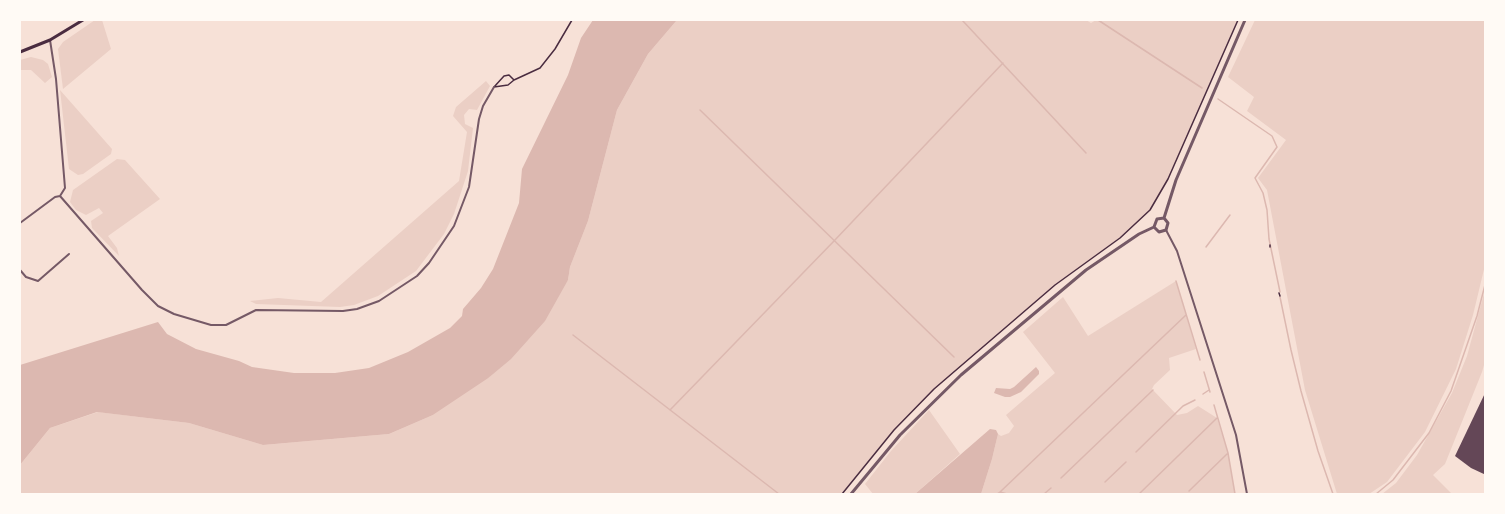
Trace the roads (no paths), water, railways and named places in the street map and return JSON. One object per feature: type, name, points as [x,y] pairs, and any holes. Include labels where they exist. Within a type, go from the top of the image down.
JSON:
[{"type":"main road","points":[[20,52],[50,40],[83,20]]},
{"type":"street","points":[[1164,218],[1176,180],[1245,20]]},
{"type":"street","points":[[20,223],[55,197],[60,196],[65,188],[56,72],[50,40]]},
{"type":"street","points":[[60,196],[142,290],[158,306],[174,314],[210,326],[226,326],[256,310],[343,311],[357,309],[379,301],[417,276],[429,263],[454,226],[469,187],[479,119],[483,106],[494,87]]},
{"type":"street","points":[[851,495],[900,435],[961,375],[1086,270],[1139,234],[1154,227],[1157,219],[1164,218]]},
{"type":"street","points":[[1164,218],[1168,223],[1166,230],[1178,250],[1233,427],[1247,495]]},
{"type":"street","points":[[1154,227],[1159,232],[1166,230]]},
{"type":"street","points":[[20,270],[26,277],[38,281],[69,255]]},
{"type":"waterway","points":[[962,20],[1086,153]]},
{"type":"waterway","points":[[1098,20],[1202,88]]},
{"type":"waterway","points":[[670,410],[1003,63]]},
{"type":"waterway","points":[[1218,99],[1272,136],[1277,147],[1255,178],[1263,193],[1267,210],[1269,239],[1280,292]]},
{"type":"waterway","points":[[700,110],[954,357]]},
{"type":"waterway","points":[[1206,247],[1230,215]]},
{"type":"waterway","points":[[1176,281],[1200,360]]},
{"type":"waterway","points":[[1376,494],[1393,480],[1429,433],[1451,391],[1477,316],[1486,281]]},
{"type":"waterway","points":[[1280,297],[1301,391],[1333,494]]},
{"type":"waterway","points":[[1000,492],[1186,315]]},
{"type":"waterway","points":[[573,335],[779,494]]},
{"type":"waterway","points":[[1204,372],[1210,392]]},
{"type":"waterway","points":[[1061,478],[1153,390]]},
{"type":"waterway","points":[[1203,394],[1209,390]]},
{"type":"waterway","points":[[1136,452],[1183,406],[1195,400]]},
{"type":"waterway","points":[[1214,405],[1228,453],[1235,494]]},
{"type":"waterway","points":[[1139,494],[1217,418]]},
{"type":"waterway","points":[[1189,491],[1227,454]]},
{"type":"waterway","points":[[1105,482],[1126,462]]},
{"type":"waterway","points":[[1044,494],[1051,488]]},
{"type":"waterway","points":[[997,494],[1000,492],[1007,494]]}]
